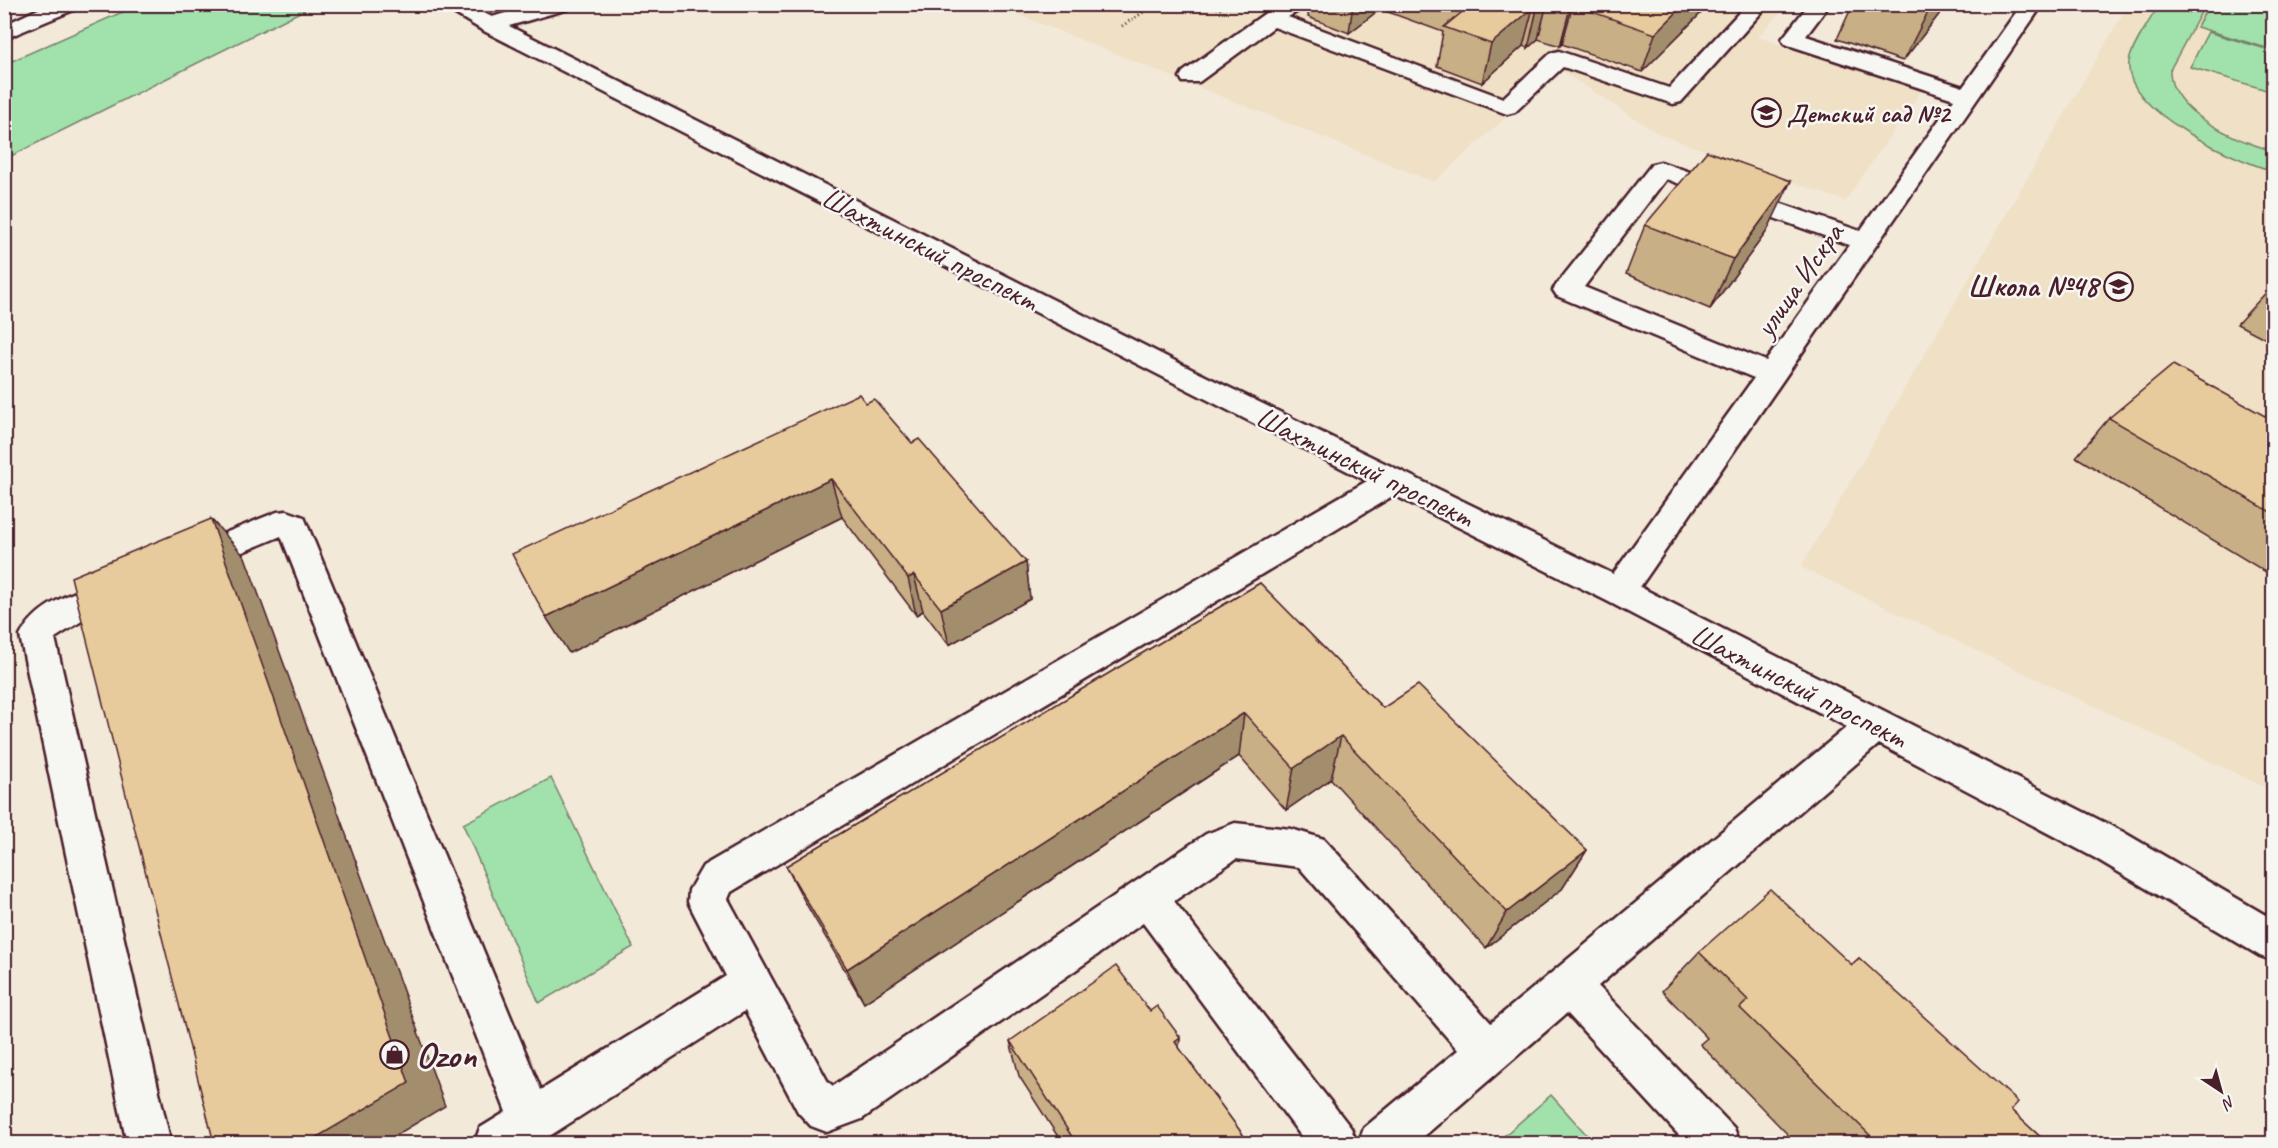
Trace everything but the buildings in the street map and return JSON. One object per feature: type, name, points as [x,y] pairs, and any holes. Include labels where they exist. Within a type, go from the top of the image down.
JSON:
[{"type":"street","name":"Шахтинский проспект","points":[[449,4],[1393,481],[1619,592],[1875,726],[2109,844],[2274,942]]},
{"type":"street","points":[[490,25],[560,4]]},
{"type":"street","points":[[1191,77],[1292,4]]},
{"type":"street","points":[[1272,19],[1506,107],[1559,58],[1672,97],[1759,4]]},
{"type":"street","points":[[1820,4],[1793,39],[1969,96]]},
{"type":"street","name":"улица Искра","points":[[1619,592],[2033,4]]},
{"type":"street","points":[[4,33],[57,6]]},
{"type":"street","points":[[1773,375],[1567,290],[1661,169],[1866,242]]},
{"type":"street","points":[[1393,481],[717,879],[708,890],[708,902],[813,1097],[827,1110],[846,1103],[1220,847],[1234,841],[1291,847],[1310,852],[1324,865],[1488,1052]]},
{"type":"street","points":[[149,1143],[37,636],[41,627],[53,619],[277,524],[287,523],[293,526],[514,1132],[752,983]]},
{"type":"street","points":[[1380,1143],[1875,726]]},
{"type":"street","points":[[1147,897],[1335,1143]]},
{"type":"street","points":[[1569,985],[1718,1143]]},
{"type":"path","points":[[1122,26],[1156,4]]},
{"type":"shaded area","name":"Детский сад №2","points":[[995,5],[1787,5],[1758,37],[1921,91],[1845,201],[1659,134],[1559,69],[1434,182]]},
{"type":"shaded area","name":"Школа №48","points":[[2128,5],[2273,5],[2273,791],[1801,567]]},
{"type":"green space","points":[[2209,4],[2273,5],[2273,50],[2197,27]]},
{"type":"green space","points":[[138,5],[314,5],[5,159],[5,64]]},
{"type":"green space","points":[[2159,5],[2205,5],[2170,70],[2173,85],[2181,99],[2208,123],[2242,140],[2273,151],[2273,171],[2209,145],[2184,131],[2144,98],[2132,80],[2129,62],[2137,41]]},
{"type":"green space","points":[[2208,32],[2273,51],[2273,92],[2190,67]]},
{"type":"green space","points":[[551,778],[633,947],[539,1003],[463,824]]},
{"type":"green space","points":[[1551,1095],[1594,1143],[1496,1143]]},
{"type":"place","name":"Детский сад №2","points":[[1766,113]]},
{"type":"place","name":"Школа №48","points":[[2119,286]]},
{"type":"place","name":"Ozon","points":[[395,1054]]}]
